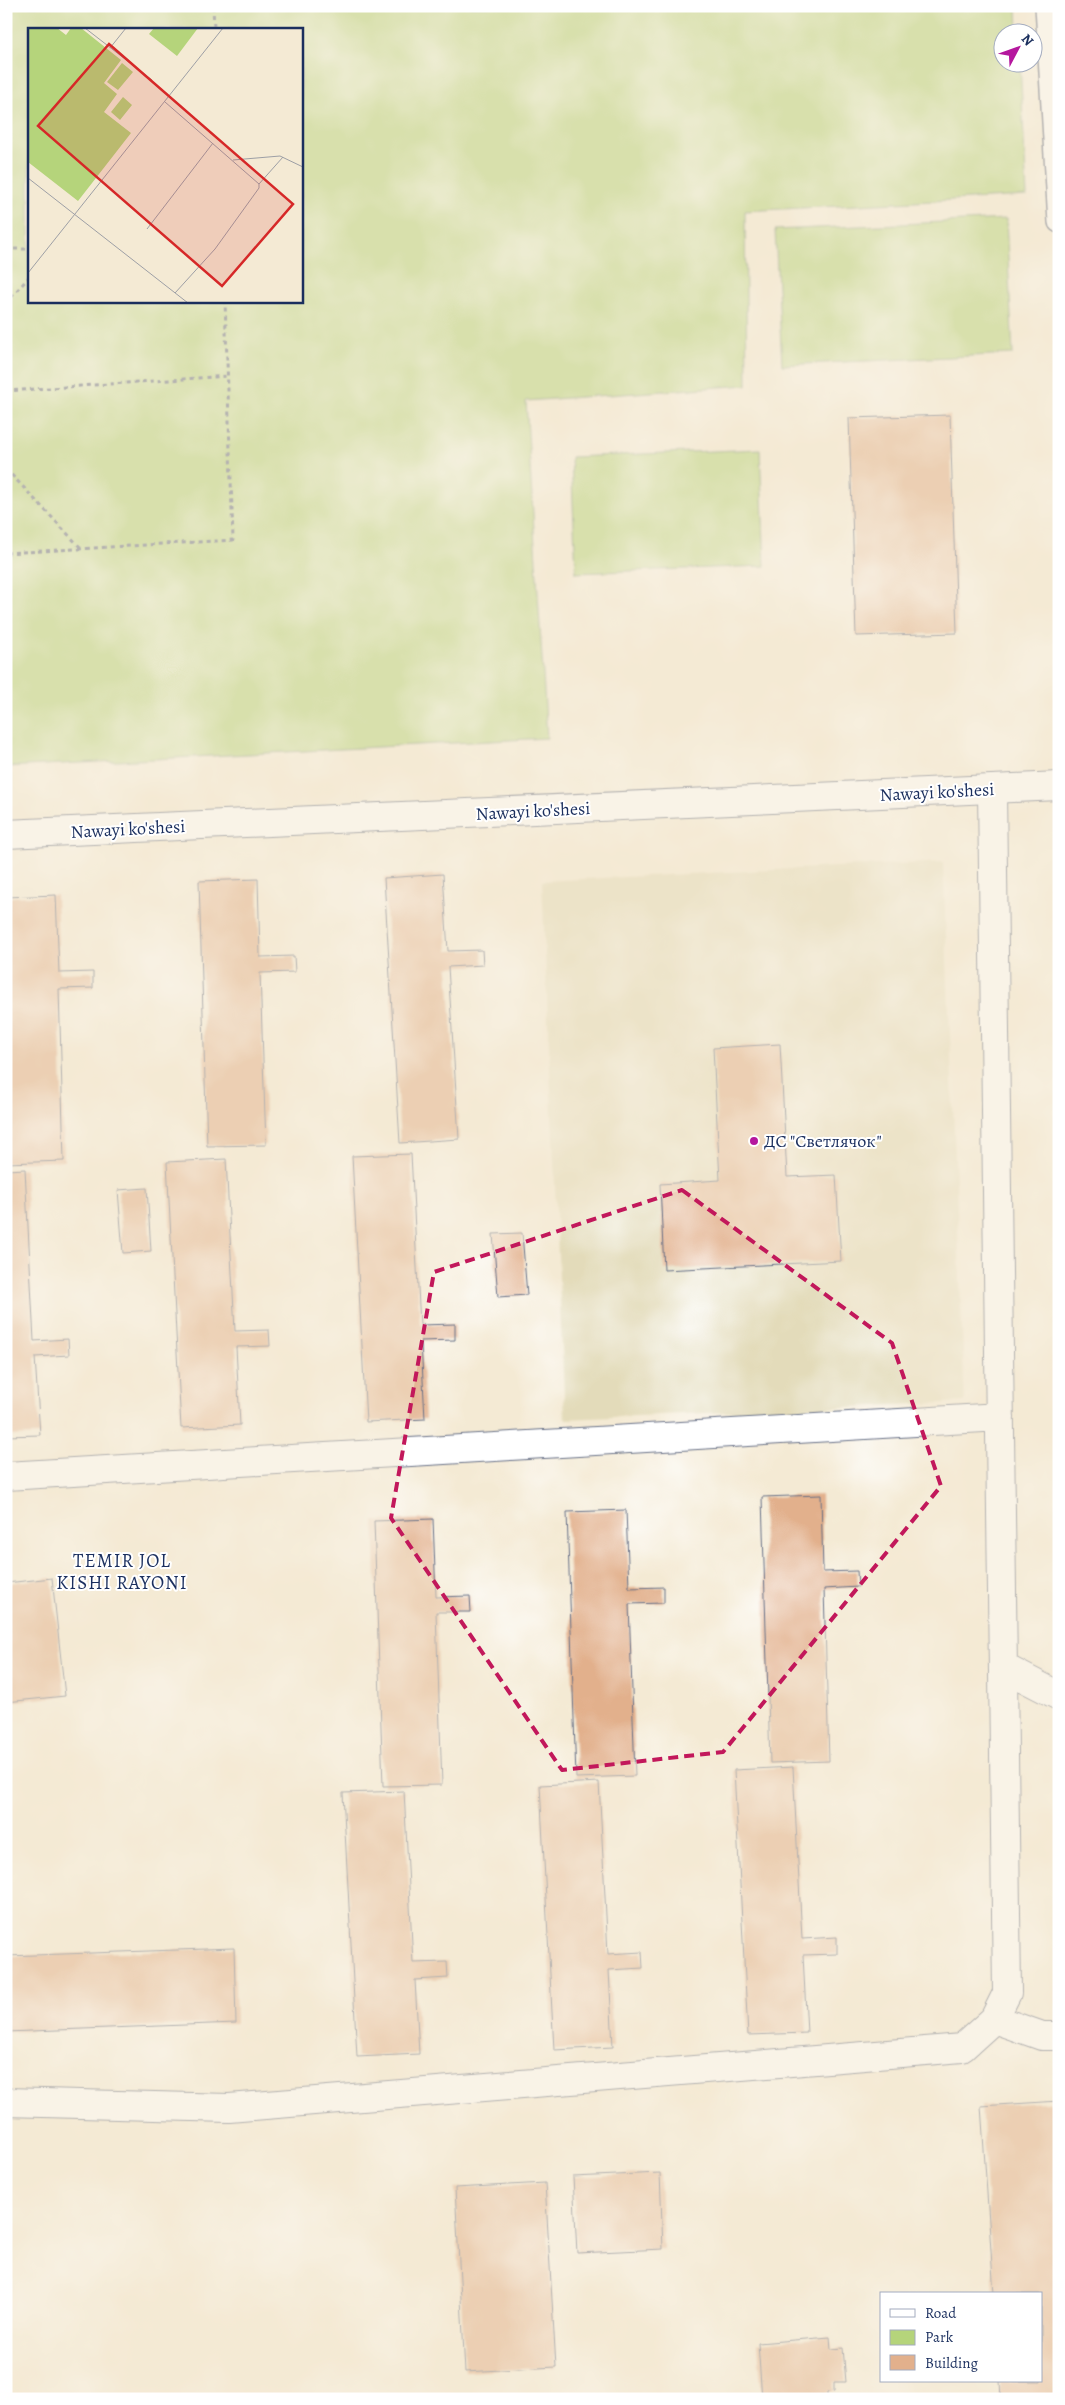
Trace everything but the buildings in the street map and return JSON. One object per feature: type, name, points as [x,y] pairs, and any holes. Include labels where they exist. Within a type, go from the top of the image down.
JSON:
[{"type":"street","name":"Nawayi ko'shesi","points":[[6,834],[1059,786]]},
{"type":"street","points":[[6,2102],[229,2108],[952,2049],[962,2048],[994,2019],[1007,1993],[992,790]]},
{"type":"street","points":[[6,1476],[1000,1417]]},
{"type":"street","points":[[1003,1667],[1059,1696]]},
{"type":"street","points":[[994,2019],[1042,2036],[1059,2036]]},
{"type":"lane","points":[[1046,6],[1053,34],[1059,222]]},
{"type":"path","points":[[213,6],[214,28]]},
{"type":"path","points":[[6,249],[28,249]]},
{"type":"path","points":[[6,303],[28,278]]},
{"type":"path","points":[[6,553],[233,540],[225,302]]},
{"type":"path","points":[[6,391],[228,376]]},
{"type":"path","points":[[6,469],[81,548]]},
{"type":"highlighted area","points":[[682,1190],[892,1343],[941,1486],[723,1752],[562,1770],[391,1518],[434,1272]]},
{"type":"shaded area","points":[[1055,847],[1059,847],[1059,970]]},
{"type":"shaded area","name":"ДС \"Светлячок\"","points":[[943,862],[965,1402],[565,1419],[542,881]]},
{"type":"green space","points":[[6,6],[1017,6],[1018,22],[992,22],[992,72],[1020,72],[1027,196],[745,211],[747,385],[526,401],[547,738],[6,767]]},
{"type":"green space","points":[[1006,219],[1013,354],[782,365],[775,230]]},
{"type":"green space","points":[[760,449],[765,566],[576,573],[571,457]]},
{"type":"place","name":"ДС \"Светлячок\"","points":[[754,1141]]},
{"type":"district","name":"TEMIR JOL KISHI RAYONI","points":[[122,1572]]}]
